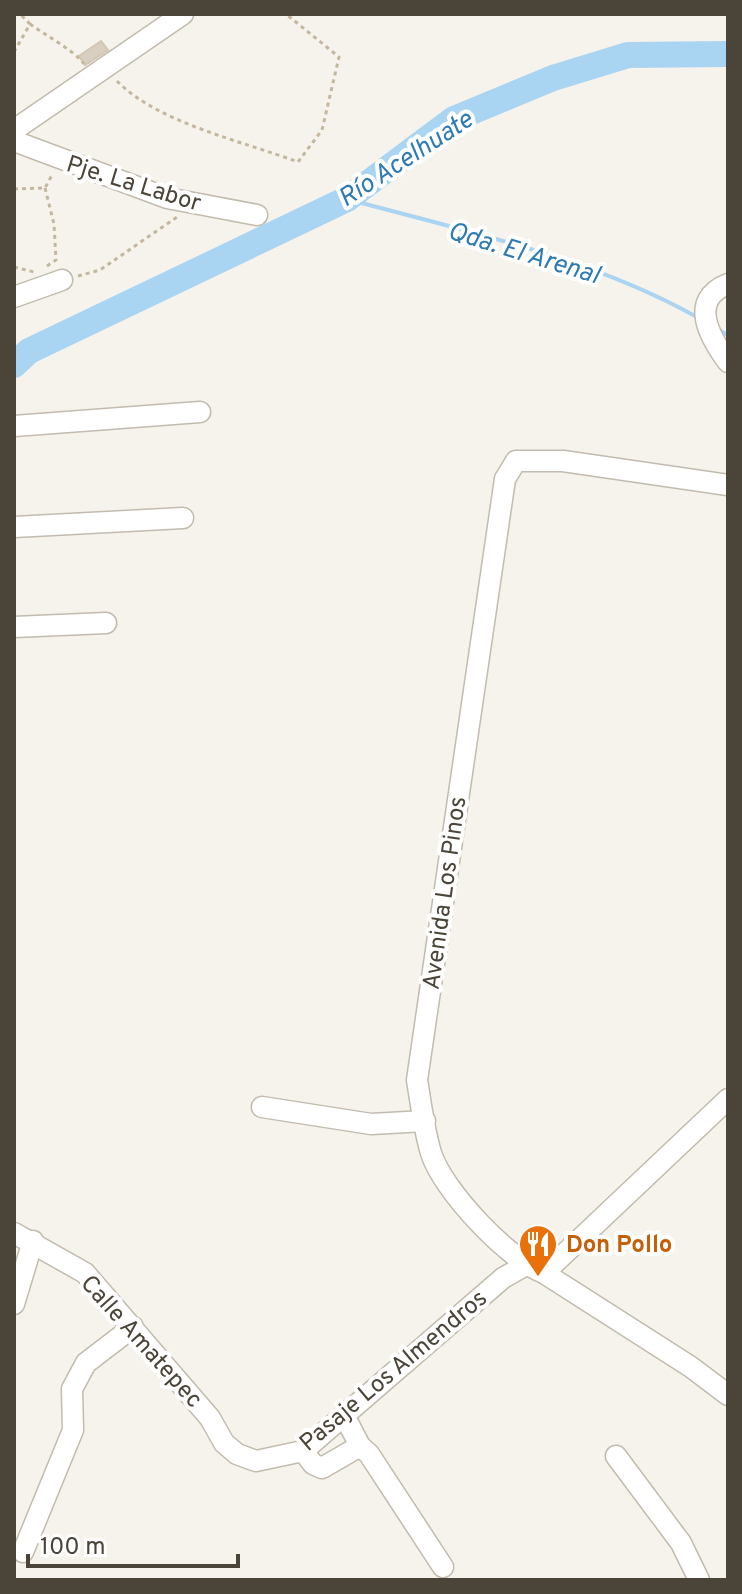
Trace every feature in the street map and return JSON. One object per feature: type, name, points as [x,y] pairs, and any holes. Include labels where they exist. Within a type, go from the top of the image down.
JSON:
[{"type":"street","points":[[14,130],[183,14]]},
{"type":"street","name":"Pje. La Labor","points":[[14,141],[60,161],[192,204],[257,215]]},
{"type":"street","points":[[14,297],[56,273]]},
{"type":"street","points":[[728,284],[720,287],[707,303],[706,323],[708,336],[728,362]]},
{"type":"street","points":[[14,426],[200,412]]},
{"type":"street","name":"Avenida Los Pinos","points":[[728,485],[563,461],[516,461],[505,479],[417,1080],[432,1156],[455,1193],[524,1266],[544,1273],[691,1367],[728,1395]]},
{"type":"street","points":[[14,527],[183,518]]},
{"type":"street","points":[[14,627],[106,623]]},
{"type":"street","points":[[544,1273],[728,1099]]},
{"type":"street","points":[[262,1107],[371,1124],[425,1121]]},
{"type":"street","points":[[14,1304],[21,1236]]},
{"type":"street","name":"Calle Amatepec","points":[[21,1236],[85,1273],[210,1418],[224,1443],[237,1454],[256,1461]]},
{"type":"street","name":"Pasaje Los Almendros","points":[[256,1461],[303,1451],[503,1278],[524,1266]]},
{"type":"street","points":[[23,1552],[73,1430],[72,1389],[86,1363],[133,1327]]},
{"type":"street","points":[[344,1415],[360,1446],[369,1454],[443,1567]]},
{"type":"street","points":[[303,1451],[313,1464],[322,1468],[360,1446]]},
{"type":"street","points":[[616,1456],[681,1543],[699,1580]]},
{"type":"path","points":[[20,14],[133,98],[189,123],[298,162],[322,130],[339,57],[286,14]]},
{"type":"path","points":[[14,52],[30,24]]},
{"type":"path","points":[[56,273],[54,224],[45,188],[60,161]]},
{"type":"path","points":[[14,189],[45,188]]},
{"type":"path","points":[[14,267],[36,273],[100,270],[164,229],[192,204]]},
{"type":"building","points":[[101,41],[108,50],[85,65],[79,56]]},
{"type":"waterway","name":"Río Acelhuate","points":[[14,365],[29,351],[347,199],[454,119],[553,78],[628,55],[728,54]]},
{"type":"waterway","name":"Qda. El Arenal","points":[[347,199],[569,261],[654,295],[695,316]]},
{"type":"waterway","name":"Qda. El Arenal","points":[[717,329],[728,335]]},
{"type":"place","name":"Don Pollo","points":[[538,1278]]}]
